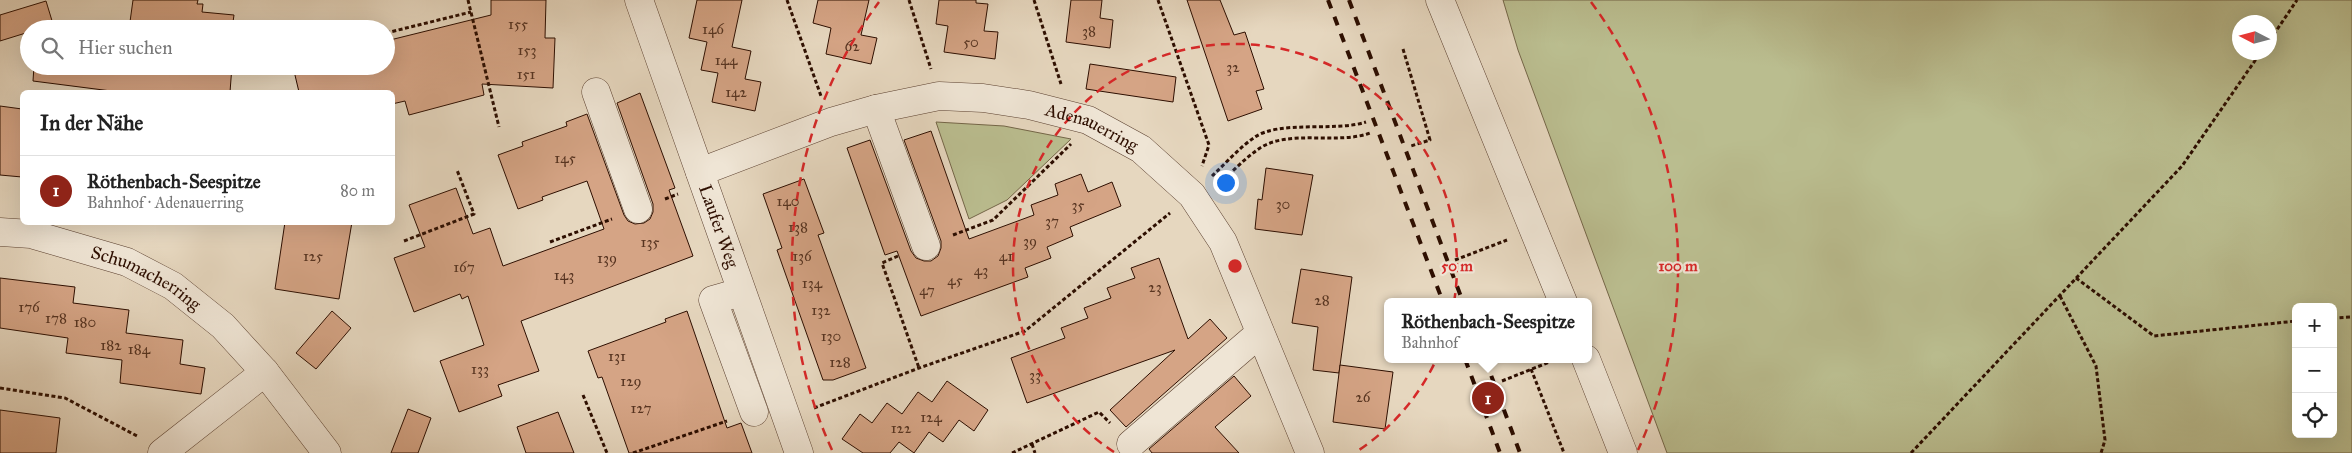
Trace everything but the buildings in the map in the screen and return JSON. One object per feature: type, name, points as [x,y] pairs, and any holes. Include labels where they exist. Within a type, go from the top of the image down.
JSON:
[{"type":"street","name":"Laufer Weg","points":[[639,0],[799,453]]},
{"type":"street","points":[[1440,0],[1561,298]]},
{"type":"street","points":[[596,92],[638,209]]},
{"type":"street","name":"Adenauerring","points":[[700,172],[831,122],[876,109],[939,96],[983,98],[1029,105],[1080,118],[1141,149],[1192,195],[1222,242],[1310,453]]},
{"type":"street","points":[[876,109],[926,246]]},
{"type":"street","name":"Schumacherring","points":[[0,232],[31,234],[127,262],[173,286],[223,326],[265,372],[327,453]]},
{"type":"street","points":[[741,292],[713,300],[754,412]]},
{"type":"street","points":[[1131,444],[1260,333]]},
{"type":"street","points":[[1588,363],[1623,453]]},
{"type":"street","points":[[163,452],[265,372]]},
{"type":"path","points":[[468,0],[499,127]]},
{"type":"path","points":[[787,0],[831,122]]},
{"type":"path","points":[[909,0],[939,96]]},
{"type":"path","points":[[919,368],[882,263],[993,220],[1068,148],[1080,118],[1034,0]]},
{"type":"path","points":[[1158,0],[1209,145],[1192,195]]},
{"type":"path","points":[[2277,30],[2297,0]]},
{"type":"path","points":[[395,31],[471,12]]},
{"type":"path","points":[[1402,49],[1430,140],[1411,146]]},
{"type":"path","points":[[1911,453],[2182,166],[2255,60]]},
{"type":"path","points":[[786,419],[919,368],[1025,331],[1192,195],[1256,136],[1281,129],[1354,126],[1366,122]]},
{"type":"path","points":[[1192,195],[1208,193],[1261,147],[1283,141],[1358,137],[1370,133]]},
{"type":"path","points":[[404,241],[474,214],[457,170]]},
{"type":"path","points":[[1455,260],[1482,249]]},
{"type":"path","points":[[2076,278],[2154,336],[2292,321]]},
{"type":"path","points":[[2060,296],[2096,366],[2105,440],[2101,453]]},
{"type":"path","points":[[2337,318],[2352,317]]},
{"type":"path","points":[[1502,381],[1547,363]]},
{"type":"path","points":[[1530,370],[1564,453]]},
{"type":"path","points":[[0,388],[65,398],[163,452]]},
{"type":"path","points":[[583,395],[607,453]]},
{"type":"path","points":[[633,453],[754,412]]},
{"type":"path","points":[[1012,453],[1099,412],[1131,444]]},
{"type":"path","points":[[1032,444],[1035,453]]},
{"type":"green space","points":[[1503,0],[2352,0],[2352,453],[1667,453],[1518,50]]},
{"type":"green space","points":[[936,122],[1004,126],[1071,139],[1007,200],[969,219]]},
{"type":"railway","points":[[1328,0],[1441,298]]},
{"type":"railway","points":[[1349,0],[1461,298]]},
{"type":"railway","points":[[1466,363],[1500,453]]},
{"type":"railway","points":[[1486,363],[1520,453]]},
{"type":"place","name":"Röthenbach-Seespitze","points":[[1488,398]]}]
